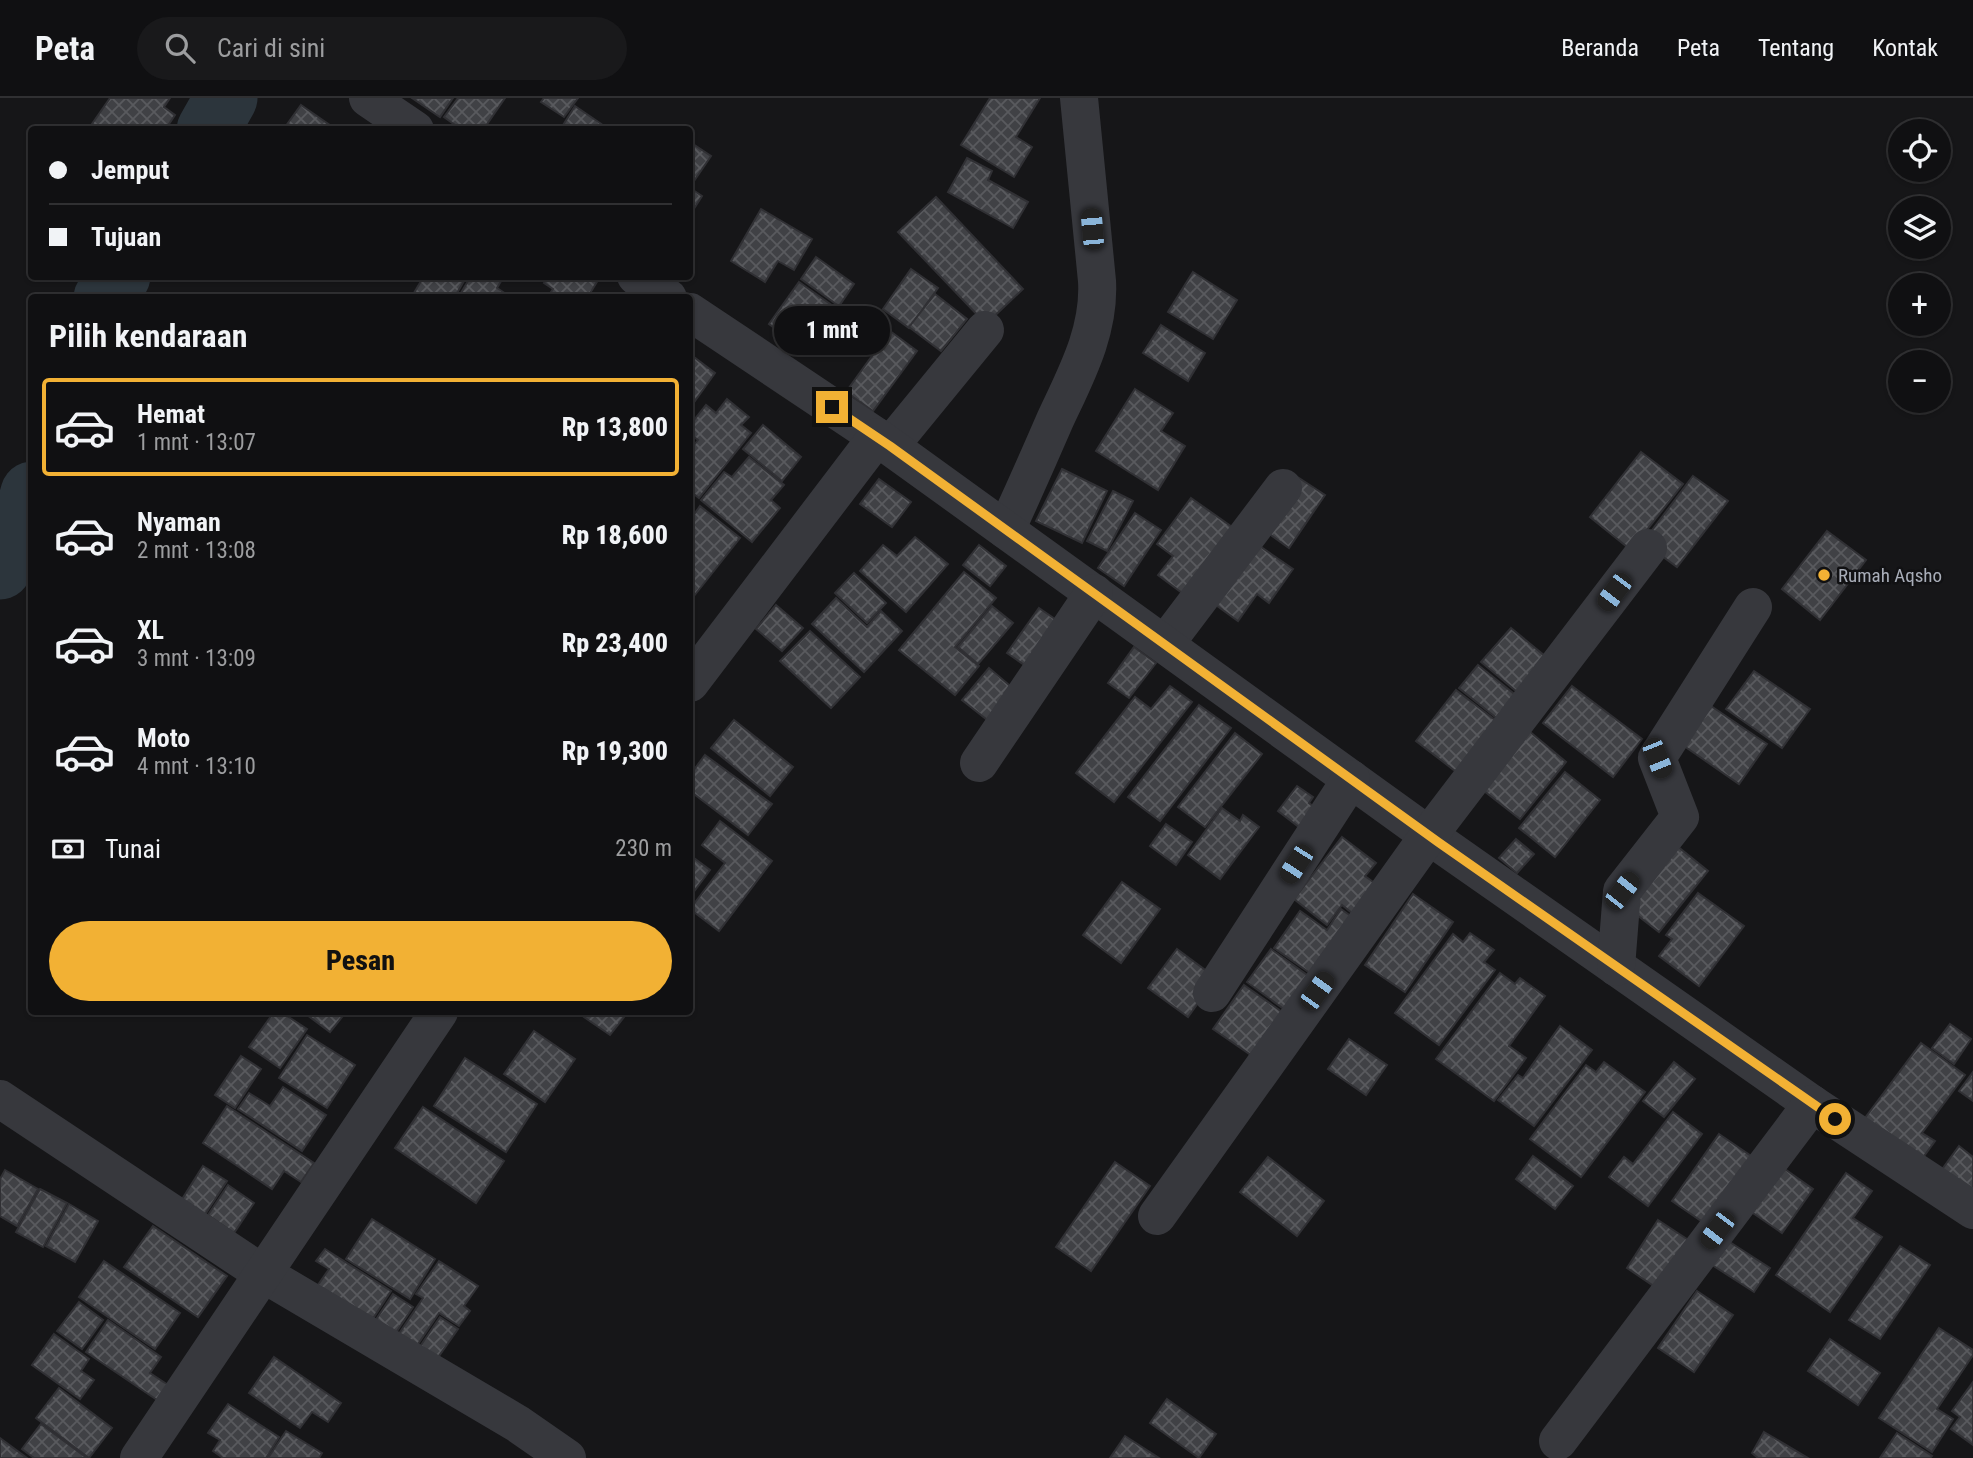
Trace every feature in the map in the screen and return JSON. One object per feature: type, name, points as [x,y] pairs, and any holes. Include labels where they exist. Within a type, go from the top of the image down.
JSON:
[{"type":"street","points":[[1006,530],[1084,357],[1095,320],[1097,281],[1079,98]]},
{"type":"street","points":[[376,100],[410,126]]},
{"type":"street","points":[[641,280],[660,294]]},
{"type":"street","points":[[693,318],[883,442],[1616,967],[1812,1104],[1973,1210]]},
{"type":"street","points":[[693,679],[883,442],[985,330]]},
{"type":"street","points":[[1165,644],[1283,488]]},
{"type":"street","points":[[1157,1216],[1429,835],[1648,548]]},
{"type":"street","points":[[979,763],[1094,593]]},
{"type":"street","points":[[1616,967],[1622,891],[1680,817],[1657,758],[1753,607]]},
{"type":"street","points":[[1212,993],[1351,779]]},
{"type":"street","points":[[139,1458],[437,1015]]},
{"type":"street","points":[[1558,1441],[1812,1104]]},
{"type":"street","points":[[5,1114],[262,1273],[518,1424],[567,1458]]},
{"type":"building","points":[[110,98],[170,98],[164,107],[175,115],[168,126],[92,124]]},
{"type":"building","points":[[412,98],[453,98],[440,117]]},
{"type":"building","points":[[458,98],[505,98],[486,126],[456,126],[444,117]]},
{"type":"building","points":[[544,98],[578,98],[564,117],[541,102]]},
{"type":"building","points":[[990,98],[1040,98],[1016,137],[1032,147],[1014,177],[961,145]]},
{"type":"building","points":[[301,105],[331,126],[286,126]]},
{"type":"building","points":[[575,106],[604,126],[562,126]]},
{"type":"building","points":[[693,144],[711,156],[693,183]]},
{"type":"building","points":[[967,158],[992,171],[988,180],[1028,202],[1013,228],[948,192]]},
{"type":"building","points":[[693,190],[702,196],[693,210]]},
{"type":"building","points":[[936,197],[1023,289],[986,324],[898,232]]},
{"type":"building","points":[[761,209],[812,239],[794,270],[778,261],[765,282],[731,261]]},
{"type":"building","points":[[816,257],[854,284],[839,306],[801,279]]},
{"type":"building","points":[[911,269],[938,288],[909,328],[883,309]]},
{"type":"building","points":[[1193,272],[1237,300],[1213,339],[1168,312]]},
{"type":"building","points":[[422,280],[465,280],[456,294],[413,294]]},
{"type":"building","points":[[469,280],[502,280],[497,288],[506,294],[460,294]]},
{"type":"building","points":[[546,280],[598,280],[589,294],[550,294],[553,289],[544,283]]},
{"type":"building","points":[[799,282],[833,306],[803,349],[769,324]]},
{"type":"building","points":[[935,294],[967,319],[941,351],[909,327]]},
{"type":"building","points":[[1161,325],[1205,353],[1188,381],[1143,353]]},
{"type":"building","points":[[890,331],[917,351],[873,411],[846,392]]},
{"type":"building","points":[[693,356],[715,373],[693,404]]},
{"type":"building","points":[[1135,389],[1173,413],[1161,431],[1185,446],[1158,490],[1096,451]]},
{"type":"building","points":[[727,399],[749,417],[741,425],[751,433],[699,498],[693,493],[693,446],[698,440],[693,436],[693,421],[706,405],[716,413]]},
{"type":"building","points":[[763,425],[801,457],[782,481],[743,449]]},
{"type":"building","points":[[1641,452],[1683,484],[1631,550],[1590,517]]},
{"type":"building","points":[[749,457],[784,485],[771,500],[780,508],[752,542],[701,500],[724,472],[732,477]]},
{"type":"building","points":[[1062,469],[1107,491],[1082,543],[1036,521]]},
{"type":"building","points":[[1296,476],[1325,495],[1289,548],[1261,528]]},
{"type":"building","points":[[1693,476],[1728,501],[1677,567],[1643,542]]},
{"type":"building","points":[[879,479],[911,502],[892,527],[860,504]]},
{"type":"building","points":[[1113,491],[1133,501],[1107,551],[1087,541]]},
{"type":"building","points":[[1191,498],[1242,534],[1193,601],[1158,575],[1173,556],[1157,544]]},
{"type":"building","points":[[700,506],[740,538],[693,597],[693,516]]},
{"type":"building","points":[[1135,513],[1161,530],[1124,586],[1098,568]]},
{"type":"building","name":"Rumah Aqsho","points":[[1827,531],[1866,560],[1820,620],[1782,589]]},
{"type":"building","points":[[915,537],[948,564],[906,612],[860,571],[883,545],[897,556]]},
{"type":"building","points":[[1251,540],[1293,569],[1269,603],[1257,594],[1238,621],[1209,600]]},
{"type":"building","points":[[979,545],[1006,566],[990,586],[963,565]]},
{"type":"building","points":[[964,572],[996,598],[955,647],[979,666],[955,695],[899,650]]},
{"type":"building","points":[[854,573],[886,603],[867,623],[835,593]]},
{"type":"building","points":[[836,598],[867,627],[881,611],[902,631],[864,672],[812,624]]},
{"type":"building","points":[[776,605],[803,628],[782,651],[756,629]]},
{"type":"building","points":[[992,606],[1013,623],[978,664],[958,647]]},
{"type":"building","points":[[1039,608],[1065,626],[1033,671],[1007,653]]},
{"type":"building","points":[[1511,628],[1551,661],[1522,696],[1481,662]]},
{"type":"building","points":[[810,631],[860,677],[831,708],[780,661]]},
{"type":"building","points":[[1134,647],[1156,663],[1129,698],[1108,683]]},
{"type":"building","points":[[1478,665],[1518,697],[1499,720],[1459,688]]},
{"type":"building","points":[[989,668],[1021,695],[995,726],[962,700]]},
{"type":"building","points":[[1754,671],[1810,709],[1782,748],[1726,709]]},
{"type":"building","points":[[1170,686],[1192,702],[1114,802],[1076,773],[1135,697],[1151,709]]},
{"type":"building","points":[[1572,686],[1642,739],[1613,777],[1543,723]]},
{"type":"building","points":[[1456,690],[1499,723],[1459,774],[1416,741]]},
{"type":"building","points":[[1199,705],[1231,728],[1160,821],[1128,797]]},
{"type":"building","points":[[1711,706],[1767,744],[1739,784],[1684,746]]},
{"type":"building","points":[[734,720],[793,767],[770,796],[711,748]]},
{"type":"building","points":[[1522,725],[1566,762],[1520,819],[1484,791]]},
{"type":"building","points":[[1235,733],[1262,754],[1205,827],[1178,807]]},
{"type":"building","points":[[705,755],[772,804],[748,835],[693,793],[693,771]]},
{"type":"building","points":[[1565,772],[1600,800],[1555,857],[1519,828]]},
{"type":"building","points":[[1297,786],[1313,797],[1309,803],[1323,814],[1308,834],[1278,811]]},
{"type":"building","points":[[1222,808],[1240,821],[1243,815],[1259,827],[1220,879],[1188,855]]},
{"type":"building","points":[[720,821],[772,861],[719,931],[693,911],[693,905],[725,863],[702,845]]},
{"type":"building","points":[[1166,824],[1192,842],[1176,865],[1150,846]]},
{"type":"building","points":[[1342,837],[1376,863],[1365,876],[1385,891],[1362,921],[1342,905],[1327,925],[1294,899]]},
{"type":"building","points":[[1516,839],[1534,854],[1517,873],[1499,858]]},
{"type":"building","points":[[1677,846],[1708,871],[1659,932],[1628,908]]},
{"type":"building","points":[[693,857],[710,870],[693,893]]},
{"type":"building","points":[[1122,882],[1160,909],[1121,963],[1083,935]]},
{"type":"building","points":[[1698,893],[1744,926],[1699,986],[1659,956],[1672,939],[1666,935]]},
{"type":"building","points":[[1413,894],[1453,922],[1405,992],[1365,965]]},
{"type":"building","points":[[1341,909],[1363,925],[1323,982],[1274,948],[1300,911],[1327,930]]},
{"type":"building","points":[[1470,933],[1494,950],[1484,962],[1495,970],[1439,1045],[1395,1013],[1453,934],[1463,942]]},
{"type":"building","points":[[1177,949],[1216,978],[1188,1017],[1148,988]]},
{"type":"building","points":[[1271,949],[1321,985],[1296,1018],[1247,982]]},
{"type":"building","points":[[1500,973],[1515,984],[1520,978],[1545,996],[1509,1046],[1526,1058],[1494,1101],[1436,1059]]},
{"type":"building","points":[[1244,985],[1295,1021],[1264,1064],[1213,1029]]},
{"type":"building","points":[[272,1015],[286,1015],[307,1029],[280,1068],[249,1047]]},
{"type":"building","points":[[307,1015],[344,1015],[330,1032]]},
{"type":"building","points":[[586,1015],[626,1015],[610,1035],[584,1017]]},
{"type":"building","points":[[1950,1024],[1971,1039],[1954,1064],[1932,1048]]},
{"type":"building","points":[[1560,1026],[1592,1050],[1534,1126],[1498,1100],[1518,1075],[1523,1078]]},
{"type":"building","points":[[534,1031],[575,1059],[545,1102],[504,1074]]},
{"type":"building","points":[[307,1035],[355,1065],[327,1108],[279,1078]]},
{"type":"building","points":[[1349,1039],[1387,1065],[1366,1095],[1328,1069]]},
{"type":"building","points":[[1921,1043],[1965,1075],[1922,1133],[1935,1141],[1916,1167],[1859,1126]]},
{"type":"building","points":[[241,1056],[261,1069],[235,1108],[215,1095]]},
{"type":"building","points":[[465,1058],[537,1104],[506,1152],[434,1106]]},
{"type":"building","points":[[1604,1062],[1645,1092],[1581,1177],[1530,1139],[1586,1065],[1596,1072]]},
{"type":"building","points":[[1674,1062],[1695,1079],[1664,1117],[1643,1101]]},
{"type":"building","points":[[1973,1072],[1973,1101],[1959,1091]]},
{"type":"building","points":[[283,1087],[326,1115],[302,1151],[238,1109],[249,1093],[270,1106]]},
{"type":"building","points":[[227,1106],[314,1163],[301,1182],[284,1171],[272,1189],[203,1143]]},
{"type":"building","points":[[423,1107],[504,1161],[476,1203],[395,1148]]},
{"type":"building","points":[[1673,1112],[1702,1134],[1648,1206],[1609,1177],[1624,1157],[1633,1164]]},
{"type":"building","points":[[1719,1134],[1757,1160],[1710,1227],[1672,1201]]},
{"type":"building","points":[[1959,1146],[1973,1157],[1973,1207],[1935,1179]]},
{"type":"building","points":[[1533,1156],[1573,1186],[1555,1209],[1516,1179]]},
{"type":"building","points":[[1268,1157],[1324,1201],[1297,1236],[1240,1192]]},
{"type":"building","points":[[1115,1162],[1150,1186],[1091,1271],[1056,1247]]},
{"type":"building","points":[[203,1166],[227,1181],[202,1219],[179,1204]]},
{"type":"building","points":[[1782,1167],[1813,1189],[1782,1233],[1750,1211]]},
{"type":"building","points":[[5,1170],[38,1189],[17,1226],[0,1216],[0,1179]]},
{"type":"building","points":[[1846,1173],[1872,1191],[1853,1218],[1882,1237],[1830,1312],[1776,1275]]},
{"type":"building","points":[[228,1185],[254,1203],[234,1233],[208,1215]]},
{"type":"building","points":[[40,1189],[67,1203],[43,1247],[16,1232]]},
{"type":"building","points":[[69,1204],[98,1221],[75,1262],[46,1246]]},
{"type":"building","points":[[372,1219],[435,1259],[410,1299],[346,1259]]},
{"type":"building","points":[[1658,1220],[1699,1247],[1667,1295],[1627,1268]]},
{"type":"building","points":[[153,1226],[227,1276],[198,1317],[124,1267]]},
{"type":"building","points":[[1725,1239],[1770,1268],[1754,1292],[1709,1263]]},
{"type":"building","points":[[1900,1246],[1930,1265],[1880,1339],[1849,1320]]},
{"type":"building","points":[[325,1249],[391,1291],[372,1320],[318,1285],[329,1269],[316,1261]]},
{"type":"building","points":[[104,1261],[180,1313],[155,1349],[79,1297]]},
{"type":"building","points":[[439,1261],[478,1286],[464,1306],[470,1311],[459,1326],[439,1313],[414,1350],[396,1338],[423,1298],[416,1294]]},
{"type":"building","points":[[1697,1291],[1733,1315],[1694,1372],[1658,1348]]},
{"type":"building","points":[[393,1294],[413,1307],[393,1337],[373,1324]]},
{"type":"building","points":[[79,1302],[103,1320],[82,1349],[57,1331]]},
{"type":"building","points":[[440,1317],[458,1329],[434,1363],[417,1351]]},
{"type":"building","points":[[108,1320],[161,1357],[150,1373],[168,1385],[157,1400],[86,1352]]},
{"type":"building","points":[[1939,1328],[1973,1350],[1973,1355],[1937,1409],[1953,1419],[1932,1452],[1879,1418]]},
{"type":"building","points":[[54,1334],[89,1359],[81,1371],[94,1380],[80,1399],[32,1365]]},
{"type":"building","points":[[1830,1339],[1880,1373],[1858,1405],[1808,1371]]},
{"type":"building","points":[[274,1357],[341,1403],[328,1422],[312,1412],[300,1428],[249,1393]]},
{"type":"building","points":[[1973,1382],[1973,1445],[1951,1429],[1960,1417],[1952,1411]]},
{"type":"building","points":[[59,1388],[112,1428],[89,1458],[36,1418]]},
{"type":"building","points":[[1167,1399],[1216,1434],[1199,1458],[1150,1423]]},
{"type":"building","points":[[228,1404],[279,1437],[266,1458],[223,1458],[213,1451],[220,1440],[208,1433]]},
{"type":"building","points":[[41,1424],[87,1458],[34,1458],[22,1449]]},
{"type":"building","points":[[286,1431],[322,1453],[319,1458],[268,1458]]},
{"type":"building","points":[[1764,1432],[1808,1458],[1758,1458],[1752,1453]]},
{"type":"building","points":[[1897,1433],[1932,1456],[1880,1458]]},
{"type":"building","points":[[1125,1436],[1159,1458],[1110,1458]]},
{"type":"building","points":[[0,1438],[27,1458],[0,1458]]},
{"type":"waterway","points":[[210,126],[226,98]]},
{"type":"waterway","points":[[108,294],[116,280]]},
{"type":"waterway","points":[[0,568],[28,507]]},
{"type":"place","name":"Rumah Aqsho","points":[[1824,575]]},
{"type":"route","points":[[832,407],[890,446],[1438,842],[1835,1119]]}]
